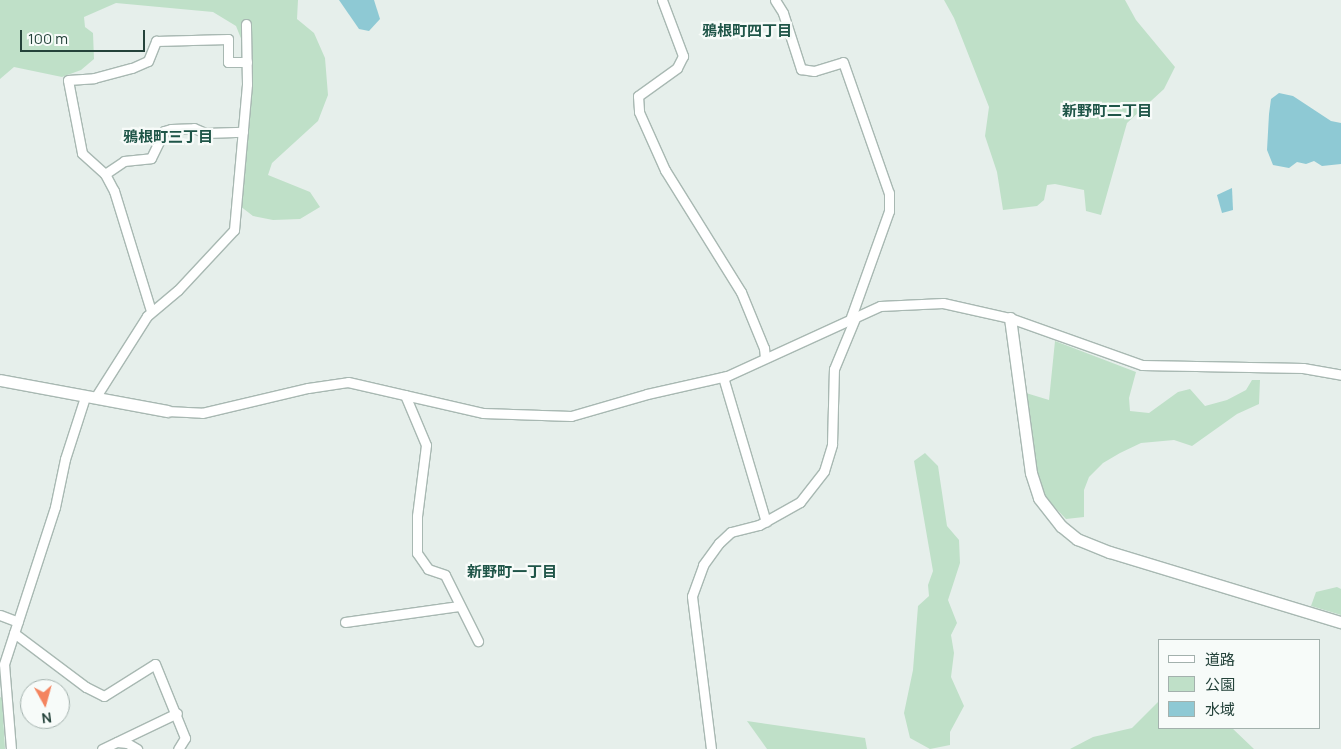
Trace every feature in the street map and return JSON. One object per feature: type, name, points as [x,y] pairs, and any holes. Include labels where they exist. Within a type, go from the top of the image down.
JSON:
[{"type":"street","points":[[662,0],[683,56],[677,68],[638,96],[639,112],[665,170],[741,292],[764,348],[765,358]]},
{"type":"street","points":[[711,749],[692,596],[703,565],[719,543],[731,532],[766,522],[800,502],[824,471],[832,444],[834,369],[889,211],[889,193],[843,62],[814,71],[801,69],[783,13],[775,0]]},
{"type":"street","points":[[11,749],[4,664],[55,507],[65,459],[90,398],[151,311],[178,290],[234,230],[243,132],[247,62],[246,24]]},
{"type":"street","points":[[151,311],[114,191],[105,174],[82,153],[68,80],[94,78],[132,68],[148,60],[156,41],[228,39],[228,62],[247,62]]},
{"type":"street","points":[[105,174],[124,161],[151,158],[164,131],[194,128],[205,133],[243,132]]},
{"type":"street","points":[[0,380],[167,411],[202,413],[336,383],[370,385],[484,414],[571,416],[647,394],[723,377],[854,316],[880,306],[943,303],[1010,318],[1142,365],[1303,368],[1341,375]]},
{"type":"street","points":[[1010,318],[1031,473],[1039,498],[1060,526],[1077,539],[1110,552],[1341,622]]},
{"type":"street","points":[[723,377],[766,522]]},
{"type":"street","points":[[405,395],[426,445],[417,516],[417,553],[423,566],[444,575],[478,641]]},
{"type":"street","points":[[345,622],[459,606]]},
{"type":"street","points":[[0,615],[18,622]]},
{"type":"street","points":[[14,633],[86,687],[104,696],[154,664],[177,713],[185,738],[178,749]]},
{"type":"street","points":[[102,749],[177,713]]},
{"type":"street","points":[[114,742],[127,742],[137,749]]},
{"type":"green space","points":[[0,0],[298,0],[297,19],[314,33],[325,58],[328,95],[318,121],[272,163],[268,175],[310,192],[320,207],[300,219],[273,220],[253,216],[240,206],[252,66],[236,26],[213,12],[116,3],[84,17],[85,27],[93,33],[94,59],[81,70],[62,77],[14,67],[0,79]]},
{"type":"green space","points":[[944,0],[1125,0],[1136,20],[1175,67],[1164,89],[1127,123],[1101,215],[1086,211],[1084,190],[1055,184],[1047,185],[1044,200],[1037,206],[1003,210],[997,172],[985,136],[989,107],[954,18]]},
{"type":"green space","points":[[1055,341],[1136,372],[1129,398],[1130,411],[1149,413],[1178,392],[1190,389],[1205,406],[1227,400],[1246,390],[1252,380],[1260,380],[1259,404],[1237,414],[1192,446],[1174,440],[1141,443],[1103,463],[1089,477],[1084,490],[1084,517],[1066,519],[1046,498],[1039,483],[1026,393],[1049,400]]},
{"type":"green space","points":[[925,453],[938,466],[947,526],[959,540],[960,563],[948,600],[957,623],[951,635],[954,653],[951,677],[964,706],[950,732],[950,745],[930,749],[910,738],[904,713],[913,670],[918,606],[929,596],[928,585],[933,571],[914,461]]},
{"type":"green space","points":[[1337,587],[1341,589],[1341,615],[1311,606],[1316,592]]},
{"type":"green space","points":[[0,697],[2,698],[5,749],[0,749]]},
{"type":"green space","points":[[1158,702],[1158,729],[1233,729],[1254,749],[1070,749],[1093,737],[1132,728]]},
{"type":"green space","points":[[747,721],[865,738],[867,749],[767,749]]},
{"type":"water","points":[[339,0],[374,0],[380,19],[369,31],[359,29]]},
{"type":"water","points":[[1279,93],[1293,96],[1331,121],[1341,123],[1341,164],[1322,166],[1314,161],[1306,164],[1297,162],[1289,168],[1273,165],[1267,150],[1269,114],[1271,99]]},
{"type":"water","points":[[1232,188],[1233,210],[1222,213],[1217,195]]},
{"type":"district","name":"鴉根町四丁目","points":[[747,31]]},
{"type":"district","name":"新野町二丁目","points":[[1107,111]]},
{"type":"district","name":"鴉根町三丁目","points":[[168,137]]},
{"type":"district","name":"新野町一丁目","points":[[512,572]]}]
